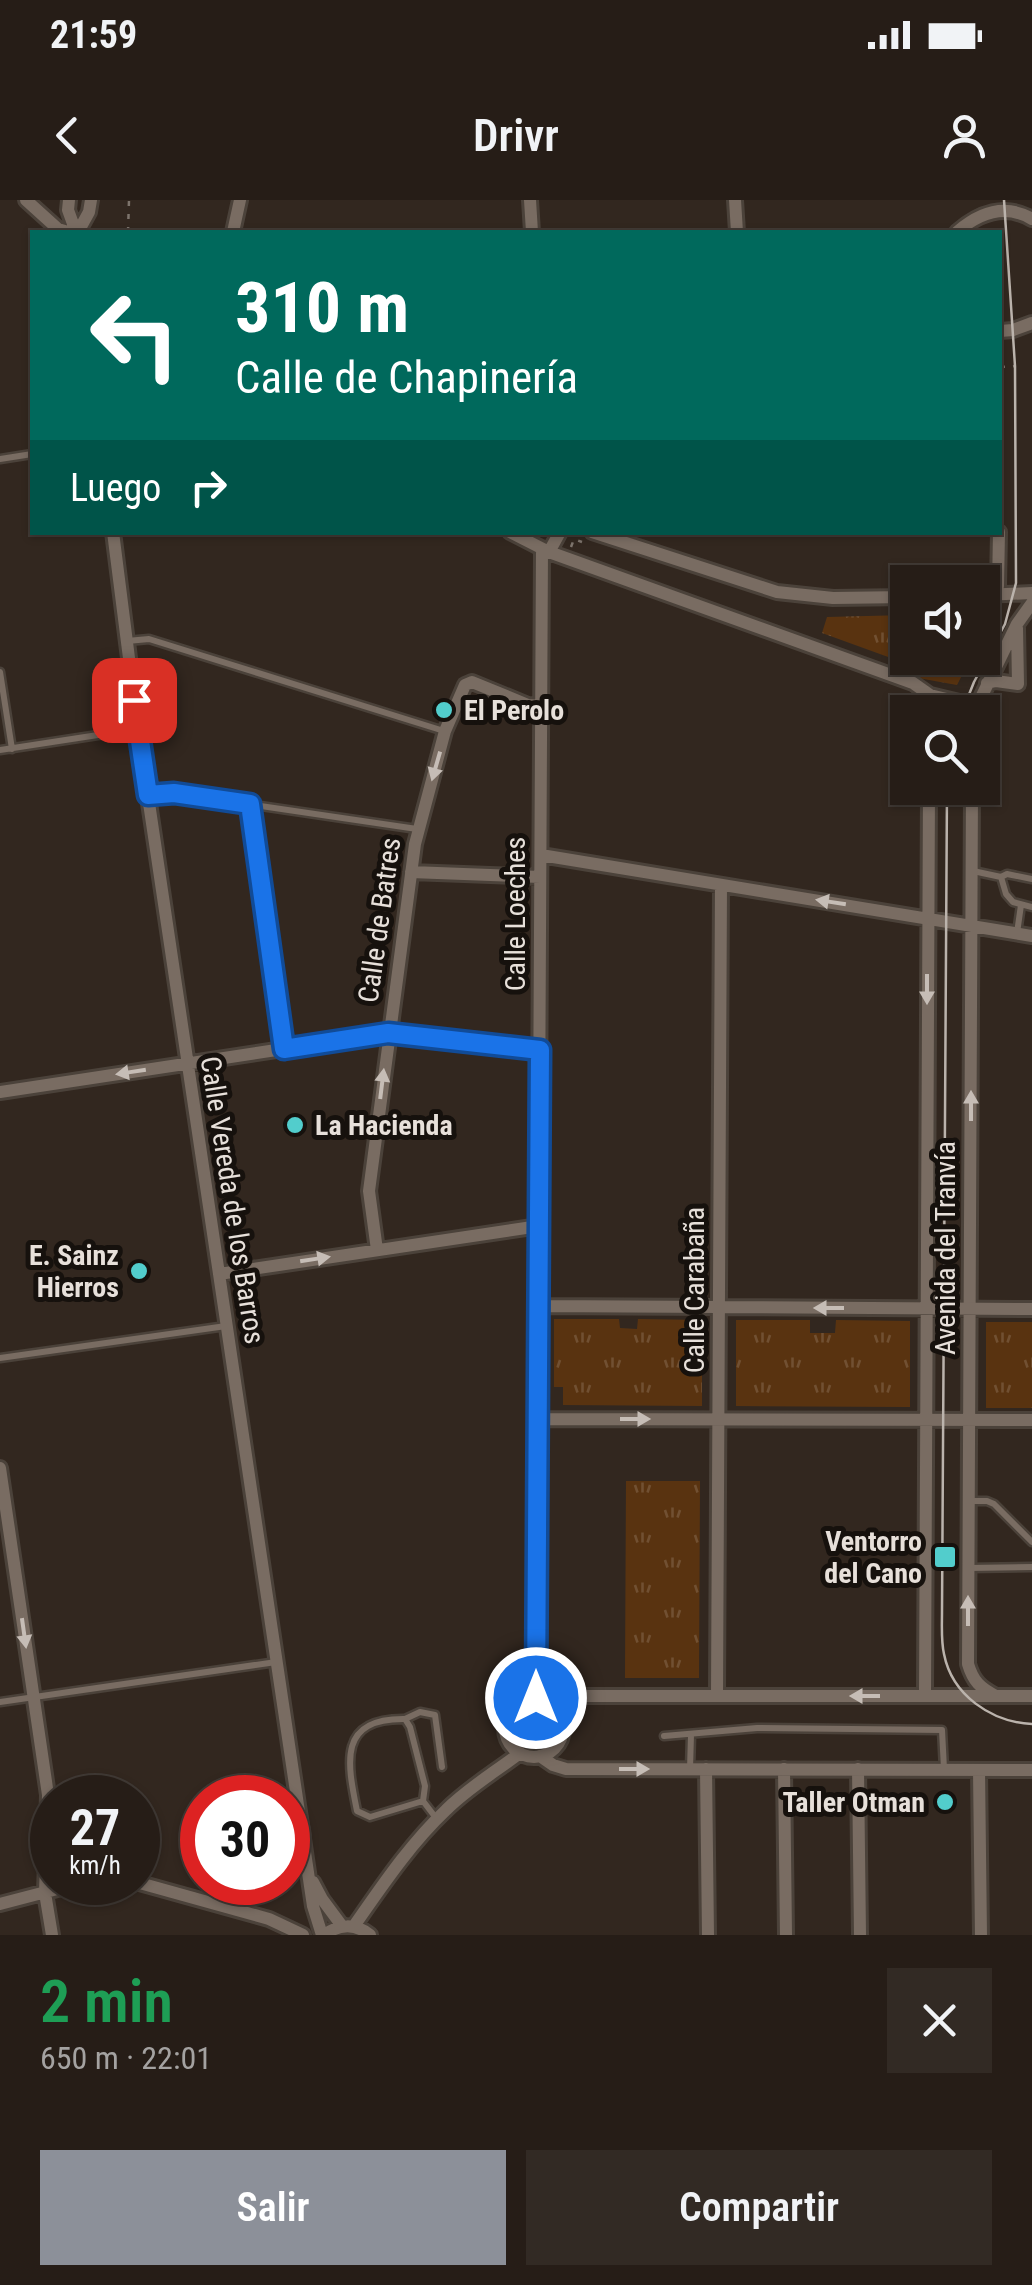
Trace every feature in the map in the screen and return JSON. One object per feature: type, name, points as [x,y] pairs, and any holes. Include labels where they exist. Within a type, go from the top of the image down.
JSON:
[{"type":"street","points":[[26,200],[58,230]]},
{"type":"street","points":[[69,200],[73,230]]},
{"type":"street","points":[[76,230],[89,212],[91,200]]},
{"type":"street","points":[[234,230],[240,200]]},
{"type":"street","points":[[530,200],[532,230]]},
{"type":"street","points":[[736,200],[737,230]]},
{"type":"street","points":[[1018,200],[1029,217]]},
{"type":"street","points":[[975,217],[980,202]]},
{"type":"street","points":[[959,230],[975,217],[998,211],[1029,217]]},
{"type":"street","points":[[1002,331],[1032,323]]},
{"type":"street","name":"Calle Vereda de los Barros","points":[[114,535],[138,729],[294,1775]]},
{"type":"street","points":[[516,535],[542,549],[914,683],[929,695]]},
{"type":"street","name":"Calle Loeches","points":[[542,535],[538,1306],[542,1700]]},
{"type":"street","name":"Calle Loeches","points":[[542,549],[557,535]]},
{"type":"street","points":[[598,535],[777,592],[834,598],[890,597]]},
{"type":"street","points":[[998,565],[999,535]]},
{"type":"street","points":[[1000,594],[1032,592]]},
{"type":"street","points":[[981,695],[1032,603]]},
{"type":"street","points":[[986,683],[1025,686],[1017,624]]},
{"type":"street","name":"Calle de Batres","points":[[378,1250],[369,1191],[388,1033],[417,829],[446,732],[465,685],[472,682],[528,705],[541,706]]},
{"type":"street","name":"Avenida del Tranvía","points":[[925,1696],[929,805]]},
{"type":"street","name":"Avenida del Tranvía","points":[[972,805],[968,1664],[980,1688],[996,1696]]},
{"type":"street","points":[[540,855],[1032,936]]},
{"type":"street","points":[[411,872],[540,876]]},
{"type":"street","name":"Calle Carabaña","points":[[717,1696],[721,885]]},
{"type":"street","points":[[0,1092],[388,1033],[540,1050]]},
{"type":"street","points":[[219,1274],[539,1226]]},
{"type":"street","points":[[538,1306],[1032,1310]]},
{"type":"street","points":[[538,1418],[1032,1420]]},
{"type":"street","points":[[0,1468],[45,1775]]},
{"type":"street","points":[[1032,1696],[563,1696],[518,1704],[506,1719],[508,1739],[520,1753],[540,1756],[566,1768],[1032,1770]]},
{"type":"street","points":[[540,1756],[555,1748],[563,1732],[560,1715],[542,1700]]},
{"type":"street","points":[[323,1935],[348,1926],[437,1819],[520,1753]]},
{"type":"street","points":[[706,1769],[708,1935]]},
{"type":"street","points":[[784,1769],[786,1935]]},
{"type":"street","points":[[858,1769],[860,1935]]},
{"type":"street","points":[[979,1770],[981,1935]]},
{"type":"street","name":"Calle Vereda de los Barros","points":[[310,1876],[322,1899],[348,1926]]},
{"type":"street","name":"Calle Vereda de los Barros","points":[[310,1882],[323,1935]]},
{"type":"street","points":[[160,1888],[269,1918],[302,1935]]},
{"type":"street","points":[[0,1904],[30,1897]]},
{"type":"street","points":[[47,1905],[52,1935]]},
{"type":"street","points":[[348,1926],[370,1935]]},
{"type":"lane","points":[[0,459],[30,454]]},
{"type":"lane","points":[[127,642],[150,639],[446,732]]},
{"type":"lane","points":[[0,672],[12,748]]},
{"type":"lane","points":[[0,750],[138,729]]},
{"type":"lane","points":[[148,795],[174,793],[417,829]]},
{"type":"lane","points":[[250,804],[284,1049]]},
{"type":"lane","points":[[972,871],[1032,878]]},
{"type":"lane","points":[[1001,877],[1013,902],[1032,907]]},
{"type":"lane","points":[[1017,933],[1021,905]]},
{"type":"lane","points":[[0,1358],[227,1326]]},
{"type":"lane","points":[[968,1501],[994,1504],[1032,1542]]},
{"type":"lane","points":[[968,1568],[1032,1567]]},
{"type":"lane","points":[[0,1702],[277,1662]]},
{"type":"lane","points":[[423,1801],[370,1817],[357,1811],[350,1770],[352,1742],[361,1728],[380,1721],[405,1719],[420,1712],[435,1714],[442,1766]]},
{"type":"lane","points":[[405,1719],[425,1786],[423,1801],[437,1819]]},
{"type":"lane","points":[[664,1736],[756,1728],[942,1730],[944,1770]]},
{"type":"lane","points":[[690,1735],[690,1769]]},
{"type":"path","points":[[128,230],[129,200]]},
{"type":"path","points":[[1002,367],[1014,366]]},
{"type":"path","points":[[567,558],[574,539],[584,542],[588,535]]},
{"type":"green space","points":[[890,615],[890,658],[822,633],[827,617]]},
{"type":"green space","points":[[917,675],[962,675],[957,685]]},
{"type":"green space","points":[[554,1319],[619,1319],[620,1328],[637,1329],[638,1319],[702,1320],[702,1406],[563,1405],[563,1387],[554,1387]]},
{"type":"green space","points":[[736,1320],[810,1320],[810,1333],[835,1333],[836,1320],[910,1321],[910,1407],[736,1406]]},
{"type":"green space","points":[[986,1322],[1032,1322],[1032,1408],[986,1408]]},
{"type":"green space","points":[[626,1481],[700,1481],[699,1678],[625,1678]]},
{"type":"tram line","points":[[969,695],[1005,624],[1016,583],[1015,366],[1004,200]]},
{"type":"tram line","points":[[947,805],[942,1644],[955,1682],[976,1704],[1002,1718],[1032,1724]]},
{"type":"place","name":"El Perolo","points":[[444,710]]},
{"type":"place","name":"La Hacienda","points":[[295,1125]]},
{"type":"place","name":"E. Sainz Hierros","points":[[139,1271]]},
{"type":"place","name":"Ventorro del Cano","points":[[945,1557]]},
{"type":"place","name":"Taller Otman","points":[[945,1802]]},
{"type":"route","points":[[134,700],[148,795],[174,793],[250,804],[284,1049],[406,1033],[540,1050],[536,1698]]}]
